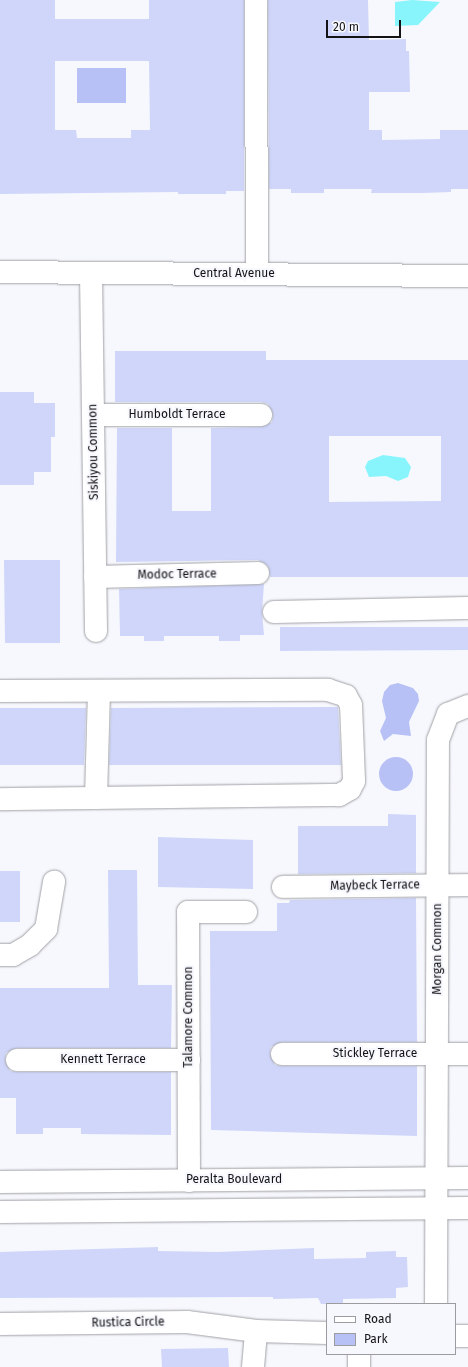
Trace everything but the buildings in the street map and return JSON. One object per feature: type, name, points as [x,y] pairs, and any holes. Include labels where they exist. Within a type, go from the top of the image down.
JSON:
[{"type":"street","points":[[256,0],[258,274]]},
{"type":"street","name":"Central Avenue","points":[[0,272],[468,276]]},
{"type":"street","name":"Siskiyou Common","points":[[91,273],[96,631]]},
{"type":"street","name":"Humboldt Terrace","points":[[93,415],[261,415]]},
{"type":"street","name":"Modoc Terrace","points":[[95,577],[258,573]]},
{"type":"street","points":[[274,612],[468,608]]},
{"type":"street","points":[[0,691],[328,690],[346,696],[351,705],[354,781],[350,789],[339,795],[0,799]]},
{"type":"street","points":[[96,798],[99,691]]},
{"type":"street","name":"Morgan Common","points":[[436,1303],[439,1054],[438,740],[448,714],[468,706]]},
{"type":"street","points":[[0,955],[13,955],[30,945],[46,929],[54,882]]},
{"type":"street","name":"Maybeck Terrace","points":[[283,887],[468,885]]},
{"type":"street","name":"Talamore Common","points":[[189,1181],[188,912],[246,912]]},
{"type":"street","name":"Stickley Terrace","points":[[282,1054],[468,1054]]},
{"type":"street","name":"Kennett Terrace","points":[[17,1060],[189,1060]]},
{"type":"street","name":"Peralta Boulevard","points":[[0,1182],[468,1178]]},
{"type":"street","points":[[0,1212],[468,1208]]},
{"type":"street","name":"Rustica Circle","points":[[0,1324],[187,1322],[256,1331],[326,1333]]},
{"type":"street","points":[[253,1367],[256,1331]]},
{"type":"street","points":[[456,1336],[468,1336]]},
{"type":"street","points":[[359,1355],[359,1367]]},
{"type":"green space","points":[[77,68],[126,68],[126,103],[77,103]]},
{"type":"green space","points":[[398,683],[413,688],[418,694],[419,701],[409,722],[411,736],[393,734],[384,741],[380,731],[386,718],[382,701],[384,692],[390,685]]},
{"type":"green space","points":[[396,757],[408,762],[413,774],[408,786],[396,791],[384,786],[379,774],[384,762]]},
{"type":"shaded area","points":[[412,0],[440,2],[418,25],[395,26],[395,2]]},
{"type":"shaded area","points":[[383,455],[405,458],[411,467],[408,477],[398,481],[386,476],[369,477],[365,467],[368,461]]}]
